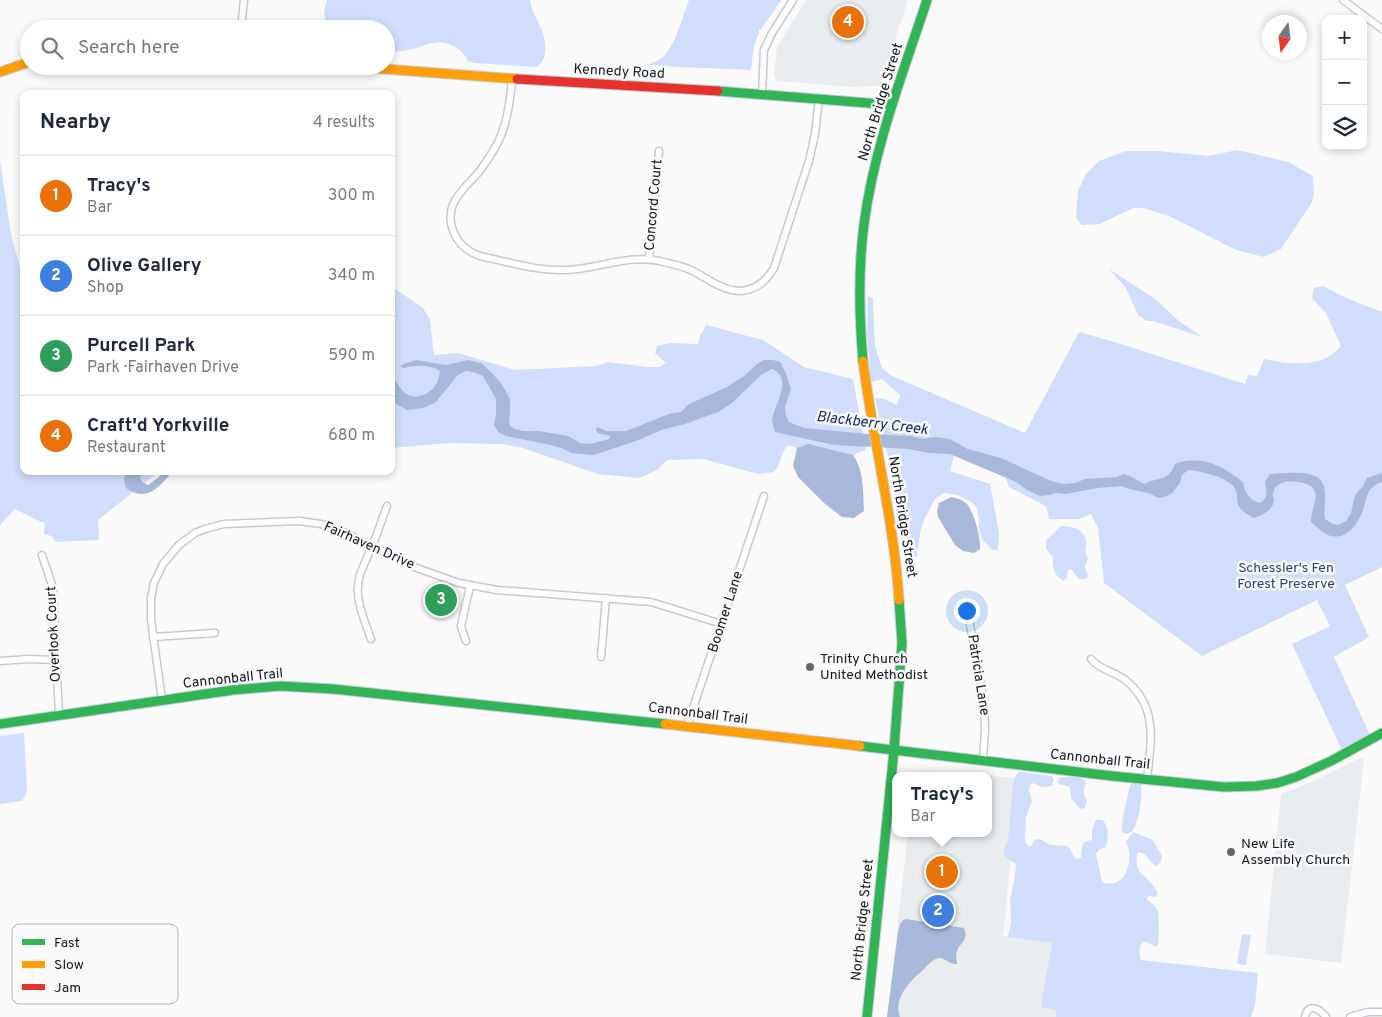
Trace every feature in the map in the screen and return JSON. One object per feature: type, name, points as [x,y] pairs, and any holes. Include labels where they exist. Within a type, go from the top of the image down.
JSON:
[{"type":"main road","name":"North Bridge Street","points":[[867,1017],[894,750],[902,643],[897,569],[863,362],[859,280],[864,224],[874,174],[892,106],[927,0]]},
{"type":"main road","points":[[0,72],[20,65]]},
{"type":"main road","name":"Kennedy Road","points":[[395,70],[512,80],[762,94],[892,106]]},
{"type":"main road","name":"Cannonball Trail","points":[[0,724],[233,690],[280,686],[332,688],[1224,787],[1277,783],[1303,775],[1382,732]]},
{"type":"street","points":[[242,20],[244,0]]},
{"type":"street","points":[[762,94],[764,50],[772,33],[793,0]]},
{"type":"street","points":[[1343,0],[1382,29]]},
{"type":"street","points":[[512,80],[508,112],[500,138],[481,170],[457,196],[452,208],[450,216],[452,227],[458,240],[468,251],[480,256],[534,268],[548,269],[576,270],[616,261],[649,260],[687,268],[716,284],[737,291],[749,290],[759,285],[766,280],[774,268],[809,162],[820,99]]},
{"type":"street","name":"Concord Court","points":[[649,260],[659,151]]},
{"type":"street","name":"Boomer Lane","points":[[687,726],[764,496]]},
{"type":"street","points":[[371,639],[357,589],[361,570],[387,506]]},
{"type":"street","name":"Fairhaven Drive","points":[[162,700],[151,620],[151,598],[154,582],[167,558],[179,545],[195,533],[224,524],[301,521],[317,523],[331,527],[428,572],[470,586],[497,590],[652,602],[722,624]]},
{"type":"street","name":"Overlook Court","points":[[42,555],[53,588],[59,716]]},
{"type":"street","points":[[466,641],[461,626],[470,586]]},
{"type":"street","points":[[601,658],[606,598]]},
{"type":"street","name":"Patricia Lane","points":[[969,619],[984,702],[983,761]]},
{"type":"street","points":[[154,637],[215,633]]},
{"type":"street","points":[[1091,659],[1094,664],[1121,677],[1132,686],[1145,704],[1151,730],[1147,779]]},
{"type":"street","points":[[0,661],[56,660]]},
{"type":"street","points":[[1305,1017],[1307,1011],[1311,1008],[1316,1008],[1326,1017]]},
{"type":"street","points":[[1350,1017],[1368,1012],[1382,1012]]},
{"type":"shaded area","points":[[806,0],[908,0],[880,86],[851,87],[777,81],[774,76],[777,47]]},
{"type":"shaded area","points":[[416,360],[446,365],[468,360],[481,363],[501,383],[510,399],[510,426],[514,429],[525,431],[539,431],[568,436],[580,443],[590,444],[609,439],[610,436],[598,433],[597,427],[606,431],[626,431],[669,414],[681,412],[689,404],[725,388],[764,360],[773,360],[780,362],[791,389],[785,407],[789,422],[804,428],[911,436],[923,439],[936,437],[950,439],[968,449],[1001,458],[1051,481],[1064,484],[1075,483],[1085,479],[1117,477],[1123,474],[1144,484],[1166,477],[1175,464],[1193,460],[1211,463],[1235,476],[1243,482],[1246,493],[1250,498],[1260,503],[1266,497],[1265,482],[1270,474],[1309,474],[1321,481],[1324,487],[1325,519],[1338,525],[1346,521],[1351,513],[1355,495],[1367,478],[1382,473],[1382,482],[1370,490],[1362,513],[1352,528],[1343,535],[1338,536],[1326,534],[1311,522],[1316,497],[1315,492],[1308,484],[1299,482],[1287,482],[1277,486],[1273,493],[1273,504],[1269,510],[1254,518],[1240,508],[1236,491],[1228,482],[1208,473],[1188,470],[1182,475],[1180,483],[1172,493],[1165,497],[1159,498],[1122,486],[1040,496],[1016,482],[950,454],[908,449],[834,445],[775,432],[772,420],[781,392],[782,379],[772,369],[761,375],[732,403],[718,412],[685,424],[661,430],[639,440],[594,455],[571,453],[551,445],[506,436],[498,432],[494,425],[496,399],[483,376],[476,373],[466,371],[458,375],[435,403],[423,408],[407,410],[395,402],[395,380],[407,394],[420,396],[435,386],[440,371],[432,367],[413,366],[404,368],[401,365]]},
{"type":"shaded area","points":[[808,444],[853,455],[861,474],[864,511],[854,518],[842,517],[824,503],[798,477],[793,466],[797,448]]},
{"type":"shaded area","points":[[125,475],[140,475],[141,480],[148,485],[160,475],[170,475],[152,491],[140,494],[126,488]]},
{"type":"shaded area","points":[[951,497],[966,503],[972,512],[980,544],[980,549],[974,553],[963,551],[955,545],[938,517],[939,503]]},
{"type":"shaded area","points":[[1362,757],[1364,760],[1341,963],[1265,954],[1281,794],[1312,782]]},
{"type":"shaded area","points":[[992,776],[1019,778],[1003,936],[1052,943],[1042,1007],[1056,1010],[1056,1017],[887,1017],[908,837],[992,837]]},
{"type":"shaded area","points":[[906,919],[964,928],[966,936],[956,953],[957,964],[939,958],[932,961],[904,990],[899,1003],[900,1017],[887,1017],[898,932],[900,924]]},
{"type":"green space","points":[[327,0],[530,0],[544,38],[545,55],[538,67],[474,63],[468,61],[462,52],[454,46],[438,42],[395,52],[395,20],[326,20],[324,12]]},
{"type":"green space","points":[[689,0],[781,0],[759,30],[754,45],[751,70],[646,65],[660,59],[668,51],[679,29]]},
{"type":"green space","points":[[1237,150],[1288,162],[1313,176],[1314,195],[1311,204],[1281,249],[1264,257],[1236,250],[1169,216],[1143,208],[1133,208],[1100,224],[1082,225],[1076,218],[1078,191],[1086,174],[1099,161],[1126,151],[1158,151],[1209,156]]},
{"type":"green space","points":[[0,161],[11,234],[20,268],[20,475],[155,475],[98,520],[99,540],[56,542],[51,536],[44,534],[45,523],[15,509],[0,525]]},
{"type":"green space","points":[[1109,269],[1154,298],[1180,322],[1203,337],[1153,321],[1147,321],[1138,315],[1126,288]]},
{"type":"green space","name":"Schessler's Fen Forest Preserve","points":[[1323,286],[1344,297],[1382,312],[1382,567],[1345,585],[1369,637],[1334,657],[1371,737],[1343,752],[1292,644],[1330,626],[1317,600],[1202,656],[1104,583],[1098,528],[1091,514],[1079,519],[1049,519],[1046,506],[1009,487],[1000,462],[957,444],[950,471],[990,484],[999,533],[998,550],[992,550],[982,539],[976,506],[957,495],[944,493],[935,499],[923,522],[917,556],[912,560],[904,557],[888,456],[875,398],[884,399],[897,405],[900,395],[882,379],[871,382],[867,334],[868,296],[873,298],[875,346],[882,368],[890,375],[1025,433],[1079,332],[1245,384],[1248,375],[1257,376],[1264,359],[1288,363],[1313,362],[1328,357],[1341,346],[1326,313],[1312,298],[1314,288]]},
{"type":"green space","points":[[395,289],[423,308],[430,320],[434,355],[458,353],[515,370],[596,366],[608,362],[659,367],[666,363],[655,353],[657,346],[671,343],[698,344],[706,325],[763,340],[804,367],[853,379],[866,450],[853,455],[808,445],[797,448],[787,445],[774,472],[758,474],[703,459],[667,460],[657,470],[639,478],[598,474],[520,447],[500,444],[450,443],[395,448]]},
{"type":"green space","points":[[1062,526],[1077,529],[1085,537],[1085,551],[1088,558],[1085,566],[1088,577],[1085,579],[1079,579],[1071,569],[1068,570],[1064,581],[1058,577],[1055,571],[1053,557],[1046,549],[1046,540]]},
{"type":"green space","points":[[24,733],[27,793],[22,801],[0,804],[0,736]]},
{"type":"green space","points":[[1019,772],[1052,776],[1054,781],[1051,786],[1042,787],[1033,783],[1030,785],[1029,790],[1032,802],[1026,816],[1025,842],[1029,847],[1033,841],[1037,839],[1042,840],[1050,845],[1066,846],[1070,848],[1075,859],[1081,858],[1084,842],[1092,840],[1092,830],[1096,820],[1102,820],[1107,829],[1107,844],[1106,847],[1099,850],[1096,854],[1102,882],[1110,884],[1123,878],[1126,872],[1129,864],[1129,849],[1126,842],[1133,832],[1153,840],[1162,856],[1161,862],[1156,866],[1144,854],[1139,852],[1137,854],[1137,865],[1138,869],[1152,884],[1158,894],[1156,897],[1147,897],[1147,900],[1158,912],[1158,945],[1156,947],[1143,942],[1139,950],[1141,960],[1258,973],[1255,1005],[1251,1017],[1056,1017],[1056,1010],[1041,1007],[1052,943],[1008,937],[1011,923],[1010,899],[1016,864],[1004,855],[1004,850],[1008,841],[1013,783]]},
{"type":"green space","points":[[1060,777],[1084,779],[1086,784],[1084,794],[1087,800],[1085,808],[1082,809],[1077,806],[1071,798],[1070,787],[1059,784]]},
{"type":"green space","points":[[1132,783],[1141,784],[1140,810],[1134,829],[1129,833],[1123,833],[1123,817]]},
{"type":"green space","points":[[1242,934],[1251,935],[1246,965],[1237,964]]},
{"type":"traffic: fast","points":[[863,361],[860,275],[862,241],[869,195],[890,110],[927,0]]},
{"type":"traffic: fast","points":[[718,91],[892,105]]},
{"type":"traffic: fast","points":[[867,1017],[894,750],[902,643],[899,600]]},
{"type":"traffic: fast","points":[[0,724],[233,690],[280,686],[333,689],[665,724]]},
{"type":"traffic: fast","points":[[860,746],[1112,776],[1224,787],[1257,786],[1277,783],[1296,777],[1333,760],[1382,733]]},
{"type":"traffic: slow","points":[[0,72],[20,65]]},
{"type":"traffic: slow","points":[[395,70],[517,79]]},
{"type":"traffic: slow","points":[[863,361],[893,540],[899,600]]},
{"type":"traffic: slow","points":[[665,724],[860,746]]},
{"type":"traffic: jam","points":[[517,79],[718,91]]},
{"type":"place","name":"Craft'd Yorkville","points":[[848,22]]},
{"type":"place","name":"Purcell Park","points":[[441,600]]},
{"type":"place","name":"Trinity Church United Methodist","points":[[810,667]]},
{"type":"place","name":"New Life Assembly Church","points":[[1231,852]]},
{"type":"place","name":"Tracy's","points":[[942,872]]},
{"type":"place","name":"Olive Gallery","points":[[938,911]]},
{"type":"water label","name":"Blackberry Creek","points":[[872,424]]}]
